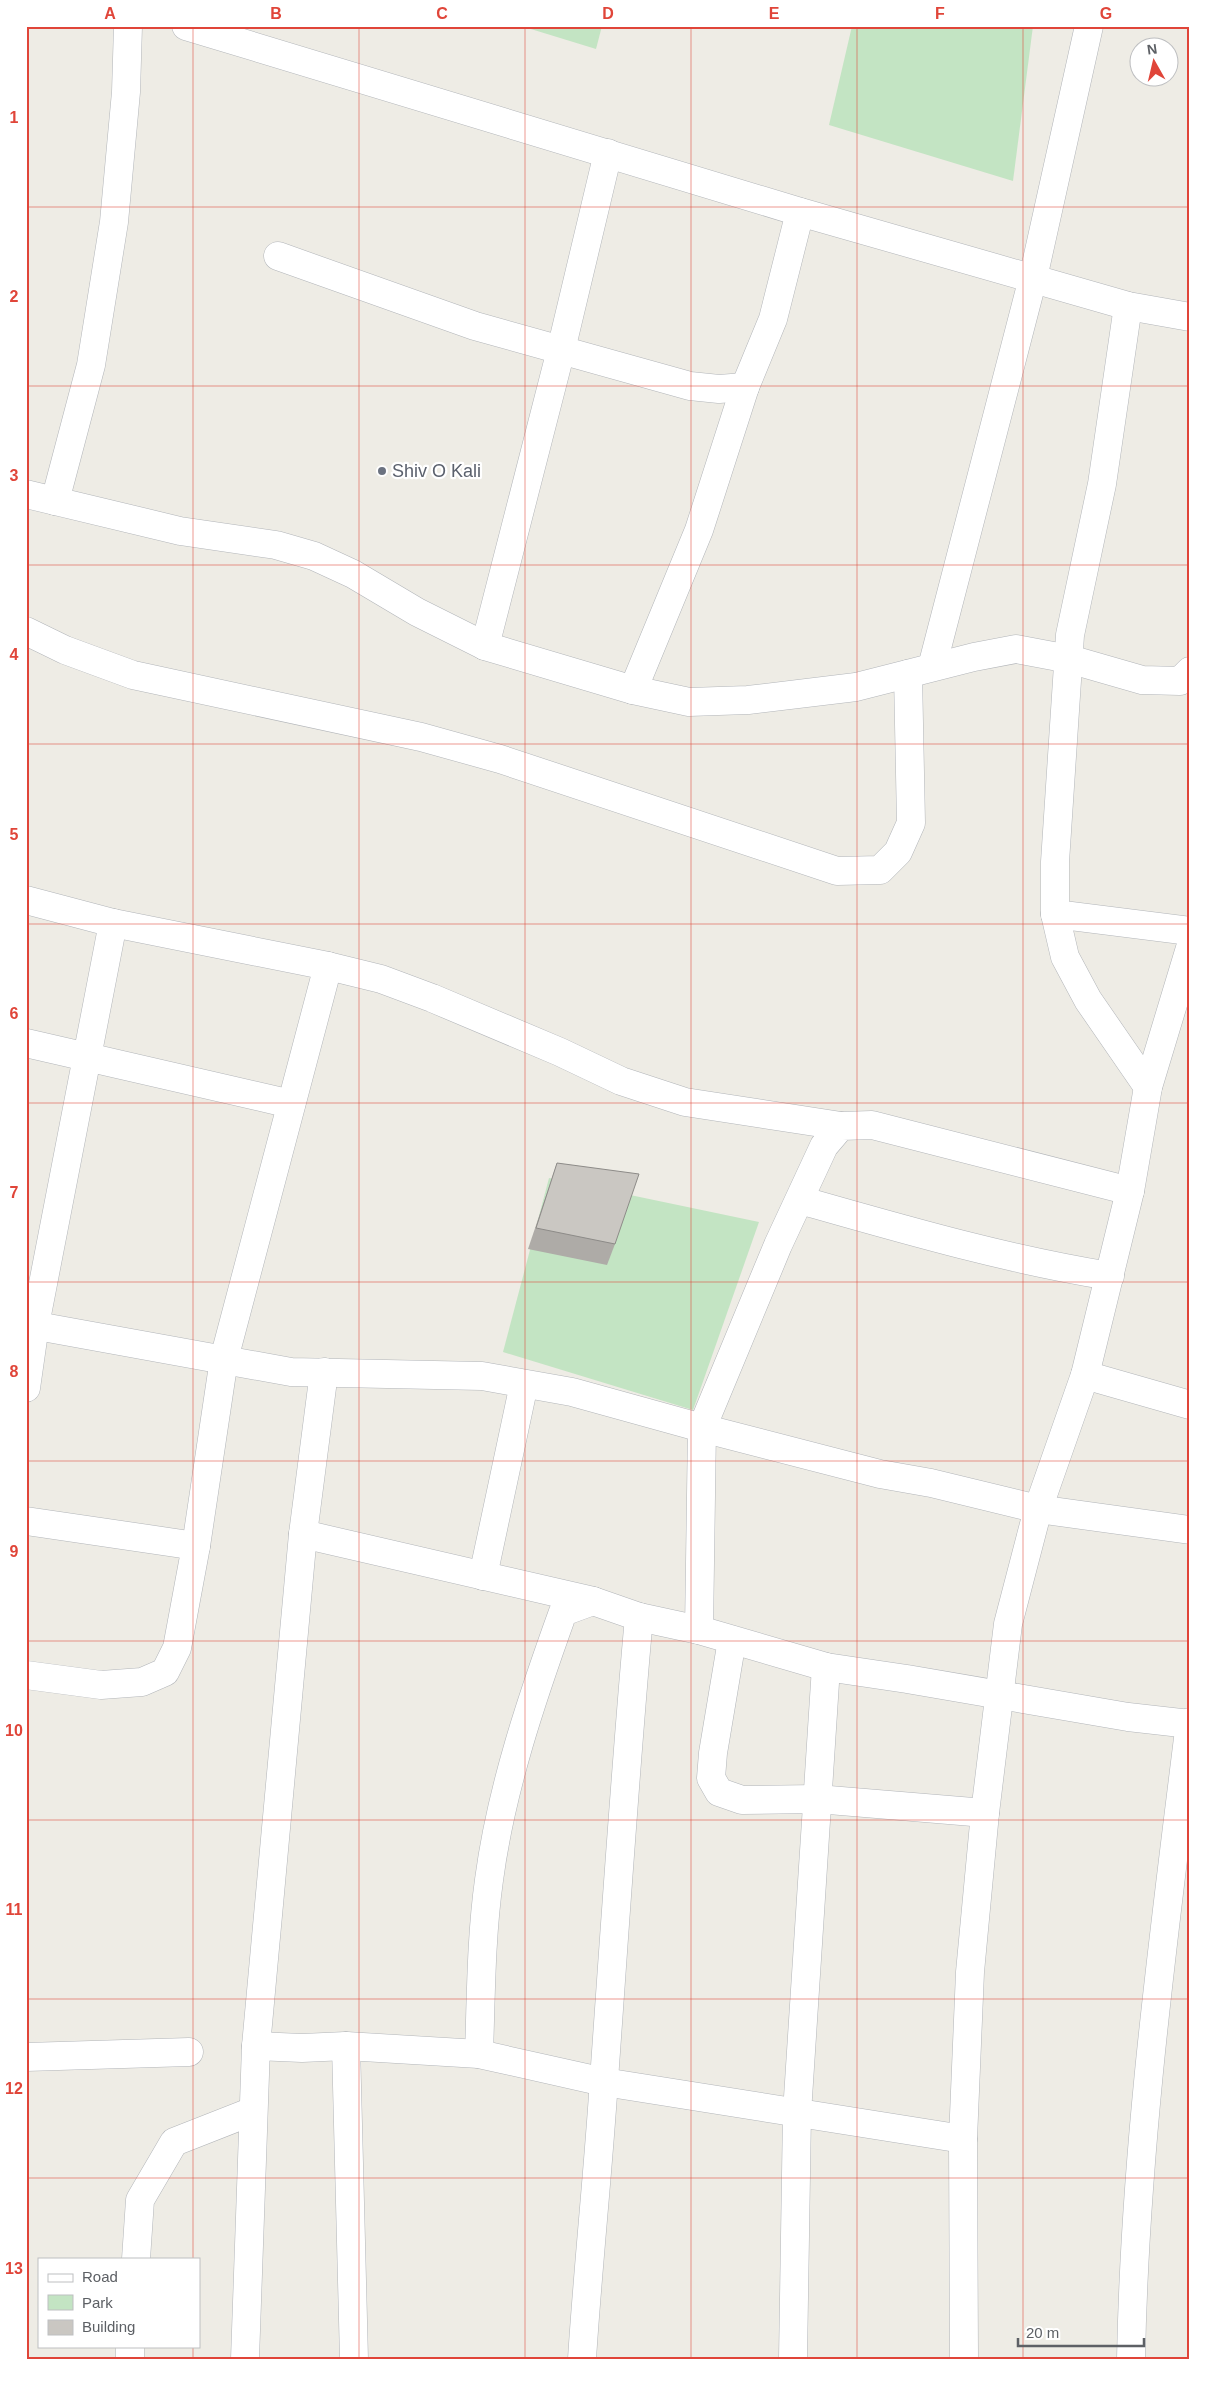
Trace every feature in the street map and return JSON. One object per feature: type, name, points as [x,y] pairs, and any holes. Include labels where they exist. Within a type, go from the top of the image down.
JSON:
[{"type":"street","points":[[55,501],[90,365],[114,222],[126,92],[128,26]]},
{"type":"street","points":[[186,26],[800,212],[1128,306],[1190,317]]},
{"type":"street","points":[[26,631],[65,650],[133,675],[421,737],[492,757],[837,871],[880,870],[898,852],[912,822],[920,671],[1033,278],[1089,26]]},
{"type":"street","points":[[485,646],[561,350],[608,153]]},
{"type":"street","points":[[633,690],[699,530],[746,387],[772,318],[800,212]]},
{"type":"street","points":[[278,256],[475,326],[690,386],[719,390],[746,387]]},
{"type":"street","points":[[1128,306],[1113,419],[1102,484],[1079,585],[1069,659],[1055,862],[1055,914],[1065,957],[1088,1000],[1148,1087]]},
{"type":"street","points":[[26,494],[180,531],[276,546],[314,556],[353,574],[418,612],[485,646],[633,690],[689,702],[748,700],[856,687],[974,657],[1016,649],[1069,659],[1142,680],[1186,678]]},
{"type":"street","points":[[26,900],[113,923],[328,966],[381,980],[432,998],[560,1052],[621,1081],[686,1102],[842,1126],[872,1125],[1130,1191]]},
{"type":"street","points":[[1055,914],[1190,931]]},
{"type":"street","points":[[26,1388],[31,1324],[113,923]]},
{"type":"street","points":[[964,2359],[963,2139],[970,1972],[985,1814],[1008,1624],[1038,1510],[1086,1375],[1130,1191],[1148,1087],[1190,948]]},
{"type":"street","points":[[26,1675],[101,1686],[142,1682],[165,1672],[177,1648],[196,1546],[224,1359],[328,966]]},
{"type":"street","points":[[26,1043],[291,1104]]},
{"type":"street","points":[[699,1630],[702,1428],[778,1245],[824,1146],[842,1126]]},
{"type":"street","points":[[800,1200],[937,1239],[1068,1269],[1110,1276]]},
{"type":"street","points":[[31,1324],[291,1372],[482,1376],[572,1392],[880,1474],[931,1483],[1038,1510],[1190,1530]]},
{"type":"street","points":[[246,2359],[256,2046],[303,1534],[324,1372]]},
{"type":"street","points":[[1086,1375],[1190,1405]]},
{"type":"street","points":[[484,1576],[524,1384]]},
{"type":"street","points":[[26,1521],[196,1546]]},
{"type":"street","points":[[303,1534],[593,1602],[639,1617],[699,1630],[826,1667],[1128,1717],[1190,1723],[1179,1797],[1141,2143],[1131,2359]]},
{"type":"street","points":[[479,2054],[484,1932],[489,1879],[503,1809],[528,1712],[563,1612],[593,1602]]},
{"type":"street","points":[[582,2359],[589,2247],[604,2082],[615,1902],[639,1617]]},
{"type":"street","points":[[732,1640],[713,1753],[711,1778],[720,1792],[742,1800],[818,1799],[985,1814]]},
{"type":"street","points":[[793,2359],[797,2113],[826,1667]]},
{"type":"street","points":[[256,2046],[302,2048],[346,2046],[479,2054],[604,2082],[963,2139]]},
{"type":"street","points":[[346,2046],[354,2359]]},
{"type":"street","points":[[26,2056],[189,2052]]},
{"type":"street","points":[[136,2258],[140,2200],[174,2142],[253,2112]]},
{"type":"green space","points":[[521,26],[602,26],[596,49]]},
{"type":"green space","points":[[852,26],[1033,26],[1013,181],[829,125]]},
{"type":"green space","points":[[549,1178],[759,1222],[693,1410],[503,1352]]},
{"type":"building","points":[[557,1163],[639,1174],[615,1244],[536,1228]]},
{"type":"place","name":"Shiv O Kali","points":[[382,471]]}]
